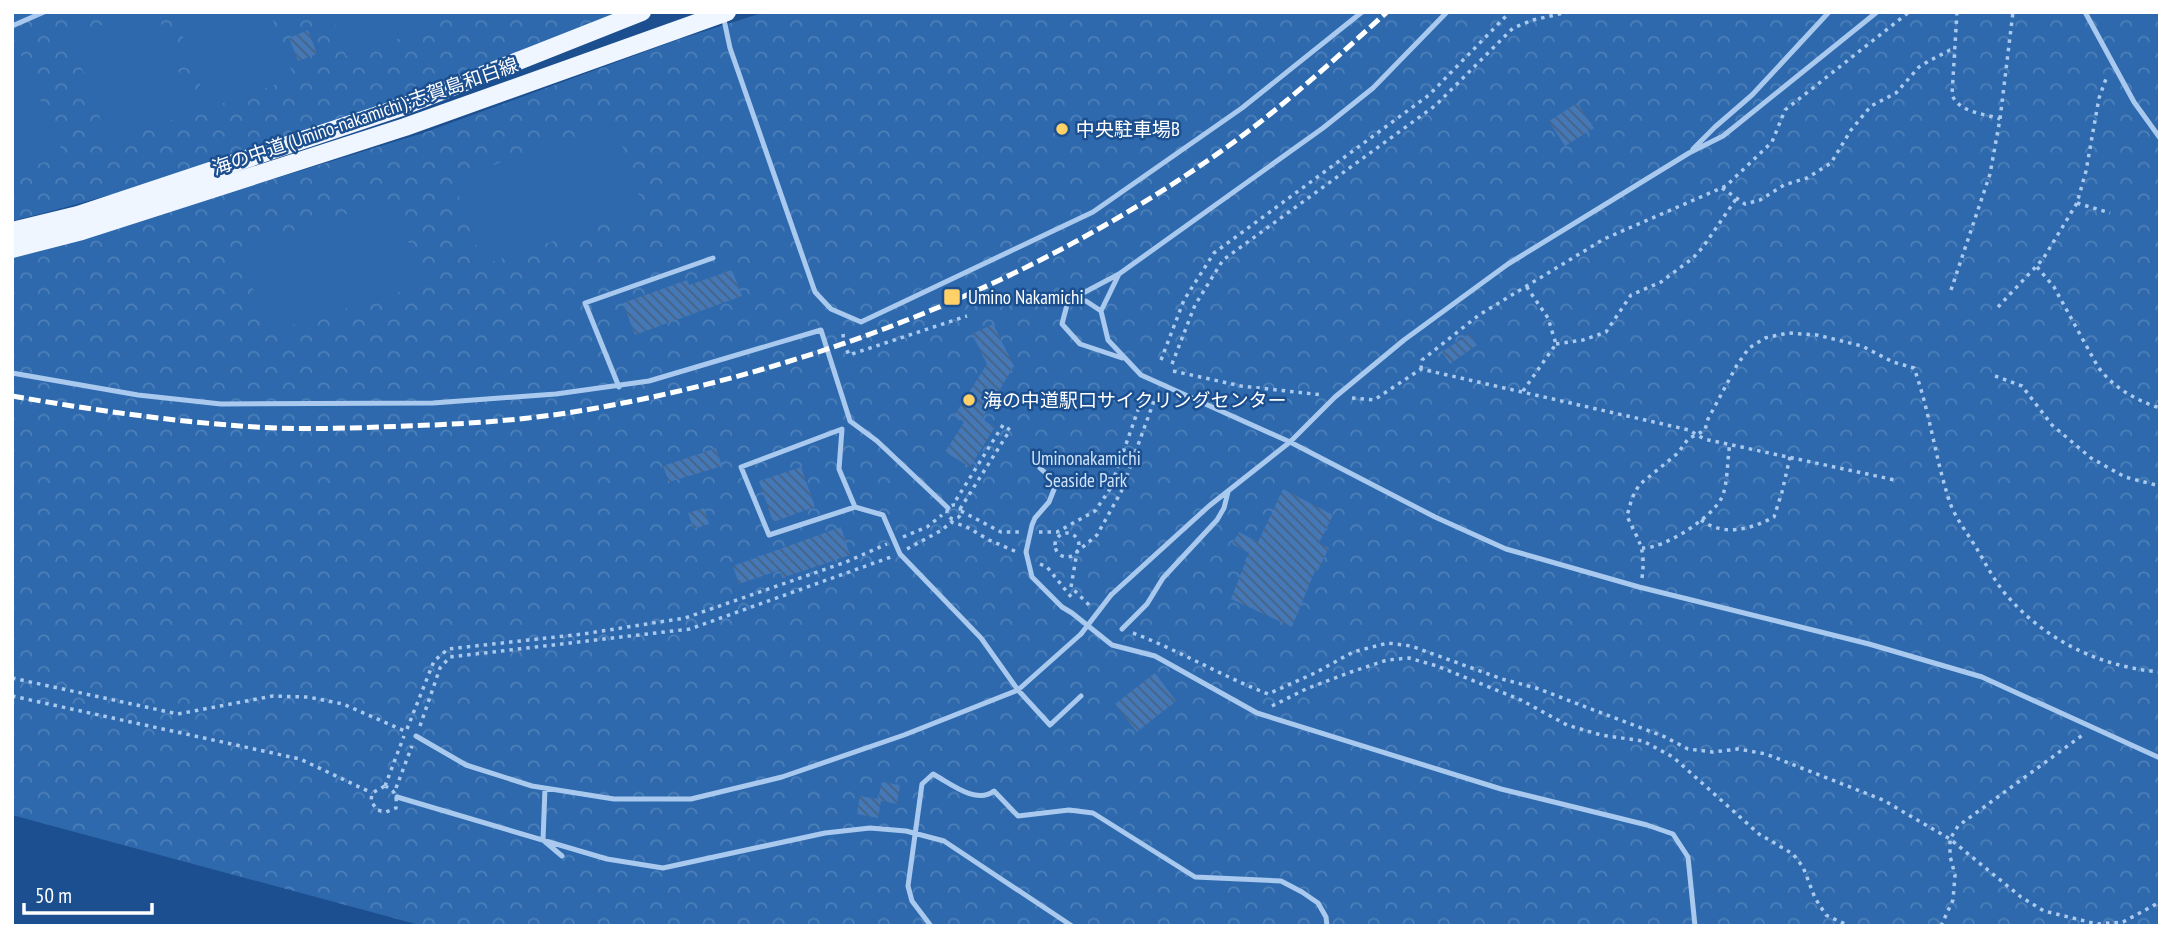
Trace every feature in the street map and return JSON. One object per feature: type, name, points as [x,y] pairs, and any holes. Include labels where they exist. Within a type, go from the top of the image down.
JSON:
[{"type":"main road","name":"海の中道 (Umino-nakamichi);志賀島和白線","points":[[12,231],[78,215],[401,107],[642,12]]},
{"type":"main road","name":"海の中道 (Umino-nakamichi);志賀島和白線","points":[[12,249],[82,231],[405,127],[724,13]]},
{"type":"lane","points":[[12,26],[44,12]]},
{"type":"lane","points":[[724,13],[730,48],[815,292],[831,309],[861,322],[1093,212],[1242,108],[1362,12]]},
{"type":"lane","points":[[1125,359],[1080,344],[1062,324],[1068,300],[1119,274],[1333,120],[1373,88],[1447,12]]},
{"type":"lane","points":[[1689,153],[1752,95],[1829,12]]},
{"type":"lane","points":[[416,736],[466,765],[532,786],[614,799],[691,799],[808,768],[894,739],[1018,691],[1081,634],[1111,595],[1229,490],[1290,442],[1335,397],[1404,340],[1508,264],[1689,153],[1723,136],[1877,12]]},
{"type":"lane","points":[[2085,12],[2134,102],[2160,138]]},
{"type":"lane","points":[[619,387],[585,303],[713,258]]},
{"type":"lane","points":[[1119,274],[1101,311],[1108,340],[1141,375],[1290,442],[1435,517],[1506,549],[1639,587],[1869,644],[1982,677],[2160,758]]},
{"type":"lane","points":[[1068,300],[1086,301],[1101,311]]},
{"type":"lane","points":[[12,373],[138,394],[221,404],[433,403],[619,387],[701,368],[821,331],[850,421],[877,441],[949,508]]},
{"type":"lane","points":[[850,421],[842,429],[741,467],[769,535],[855,507],[883,515],[900,554],[981,638],[1018,691],[1050,725],[1081,695]]},
{"type":"lane","points":[[842,429],[839,469],[855,507]]},
{"type":"lane","points":[[1040,468],[1050,477],[1055,487],[1049,502],[1032,525],[1026,552],[1032,578],[1062,607],[1112,645],[1155,656],[1257,713],[1501,789],[1647,825],[1673,834],[1688,857],[1695,926]]},
{"type":"lane","points":[[1122,629],[1147,604],[1163,578],[1217,520],[1229,490]]},
{"type":"lane","points":[[931,926],[912,901],[908,886],[922,784],[933,774],[973,795],[989,796],[994,791],[1018,816],[1069,810],[1093,813],[1195,877],[1281,881],[1318,903],[1326,917],[1327,926]]},
{"type":"lane","points":[[543,840],[545,788]]},
{"type":"lane","points":[[395,794],[607,859],[663,868],[825,833],[870,828],[916,833],[944,841],[1072,926]]},
{"type":"lane","points":[[543,840],[562,856]]},
{"type":"path","points":[[1161,360],[1184,300],[1214,253],[1429,95],[1510,12]]},
{"type":"path","points":[[1172,364],[1195,305],[1223,260],[1436,105],[1513,28],[1568,12]]},
{"type":"path","points":[[1611,12],[1622,12]]},
{"type":"path","points":[[1421,369],[1422,360],[1432,350],[1526,285],[1563,266],[1604,239],[1722,188],[1772,142],[1785,110],[1909,12]]},
{"type":"path","points":[[1957,12],[1952,95],[1957,105],[2000,118]]},
{"type":"path","points":[[1951,290],[1990,174],[2013,12]]},
{"type":"path","points":[[1722,188],[1745,204],[1760,200],[1784,185],[1807,178],[1831,163],[1851,130],[1871,106],[1896,93],[1929,61],[1950,50],[1955,51]]},
{"type":"path","points":[[1998,307],[2037,267],[2077,203],[2086,171],[2099,98],[2109,68]]},
{"type":"path","points":[[1523,391],[1556,344],[1583,340],[1606,332],[1631,295],[1661,282],[1693,258],[1736,199]]},
{"type":"path","points":[[2077,203],[2110,213]]},
{"type":"path","points":[[2037,267],[2054,287],[2107,379],[2131,396],[2160,408]]},
{"type":"path","points":[[1526,285],[1548,318],[1556,344]]},
{"type":"path","points":[[843,334],[849,355],[967,316]]},
{"type":"path","points":[[1639,587],[1645,559],[1627,516],[1639,485],[1678,453],[1688,439],[1705,430],[1708,419],[1749,348],[1765,338],[1788,332],[1817,335],[1862,346],[1893,362],[1914,368],[1925,397],[1934,445],[1951,506],[1998,585],[2010,600],[2042,628],[2078,651],[2106,663],[2136,670],[2160,671]]},
{"type":"path","points":[[1173,371],[1241,386],[1374,400],[1421,369],[1689,430],[1704,439],[1895,480]]},
{"type":"path","points":[[1995,376],[2022,386],[2052,425],[2091,458],[2125,477],[2160,486]]},
{"type":"path","points":[[372,793],[385,786],[434,661],[448,649],[583,634],[685,618],[846,562],[927,527],[949,508],[1003,425],[1010,430],[961,510],[1002,532],[1056,532],[1095,511],[1110,489],[1142,399]]},
{"type":"path","points":[[1090,605],[1071,587],[1077,552],[1079,543],[1074,535],[1065,533],[1057,538],[1055,547],[1060,555],[1069,557],[1077,552],[1097,535],[1121,492],[1154,401]]},
{"type":"path","points":[[1642,548],[1660,545],[1701,520],[1723,498],[1730,444]]},
{"type":"path","points":[[1701,520],[1724,529],[1741,531],[1774,517],[1790,457]]},
{"type":"path","points":[[942,530],[949,516]]},
{"type":"path","points":[[955,519],[1023,555]]},
{"type":"path","points":[[372,793],[371,801],[377,810],[386,812],[396,807],[395,794],[440,668],[450,657],[690,629],[900,554],[951,522],[965,526]]},
{"type":"path","points":[[1035,562],[1047,567],[1074,600]]},
{"type":"path","points":[[1122,629],[1166,645],[1226,678],[1268,694],[1353,652],[1388,643],[1411,646],[1502,679],[1536,688],[1665,737],[1688,749],[1713,752],[1738,749],[1766,754],[1883,800],[1950,839],[2021,897],[2044,911],[2097,924],[2123,922],[2160,902]]},
{"type":"path","points":[[1267,708],[1351,672],[1387,660],[1409,658],[1437,666],[1521,700],[1567,725],[1601,735],[1643,741],[1673,757],[1759,834],[1793,854],[1803,867],[1815,898],[1826,915],[1849,926]]},
{"type":"path","points":[[12,678],[178,714],[273,696],[308,697],[343,704],[416,736]]},
{"type":"path","points":[[12,696],[300,759],[372,793]]},
{"type":"path","points":[[1941,926],[1953,901],[1955,875],[1950,856],[1950,839],[1958,826],[2094,726]]},
{"type":"path","points":[[385,786],[395,794]]},
{"type":"green space","points":[[12,12],[642,12],[251,151],[92,200],[12,221]]},
{"type":"green space","points":[[139,12],[157,12],[193,112],[109,142],[70,36]]},
{"type":"green space","points":[[174,12],[270,12],[294,78],[209,108]]},
{"type":"green space","points":[[331,12],[433,12],[437,26],[346,56]]},
{"type":"green space","name":"Uminonakamichi Seaside Park","points":[[765,12],[2160,12],[2160,926],[423,926],[12,815],[12,257],[37,252],[423,133],[677,40]]},
{"type":"green space","points":[[16,43],[63,154],[12,175],[12,45]]},
{"type":"green space","points":[[614,123],[644,210],[483,265],[453,179]]},
{"type":"green space","points":[[395,199],[422,285],[267,333],[240,247]]},
{"type":"building","points":[[308,30],[317,54],[298,61],[289,38]]},
{"type":"building","points":[[1577,103],[1594,128],[1565,146],[1549,121]]},
{"type":"building","points":[[732,270],[742,296],[635,335],[623,303],[687,280],[689,285]]},
{"type":"building","points":[[993,324],[1014,366],[982,419],[995,427],[970,467],[945,452],[964,422],[954,416],[987,364],[972,334]]},
{"type":"building","points":[[1469,334],[1477,345],[1450,364],[1442,352]]},
{"type":"building","points":[[716,448],[722,466],[669,482],[663,466]]},
{"type":"building","points":[[801,467],[815,507],[773,522],[759,481]]},
{"type":"building","points":[[1283,489],[1333,515],[1319,543],[1329,548],[1317,572],[1315,571],[1292,627],[1231,599],[1249,553],[1232,544],[1239,532],[1258,542]]},
{"type":"building","points":[[704,508],[709,524],[694,529],[688,513]]},
{"type":"building","points":[[841,527],[850,555],[782,578],[780,570],[739,584],[733,566]]},
{"type":"building","points":[[1155,673],[1176,701],[1137,732],[1115,704]]},
{"type":"building","points":[[882,782],[900,785],[897,804],[881,801],[878,818],[857,814],[860,796],[878,799]]},
{"type":"railway","points":[[12,396],[134,415],[226,425],[368,427],[475,423],[568,413],[676,392],[760,370],[843,344],[924,313],[1081,239],[1155,195],[1227,147],[1289,99],[1387,12]]},
{"type":"place","name":"中央駐車場B","points":[[1062,129]]},
{"type":"place","name":"Umino Nakamichi","points":[[952,297]]},
{"type":"place","name":"海の中道駅口サイクリングセンター","points":[[969,400]]}]
